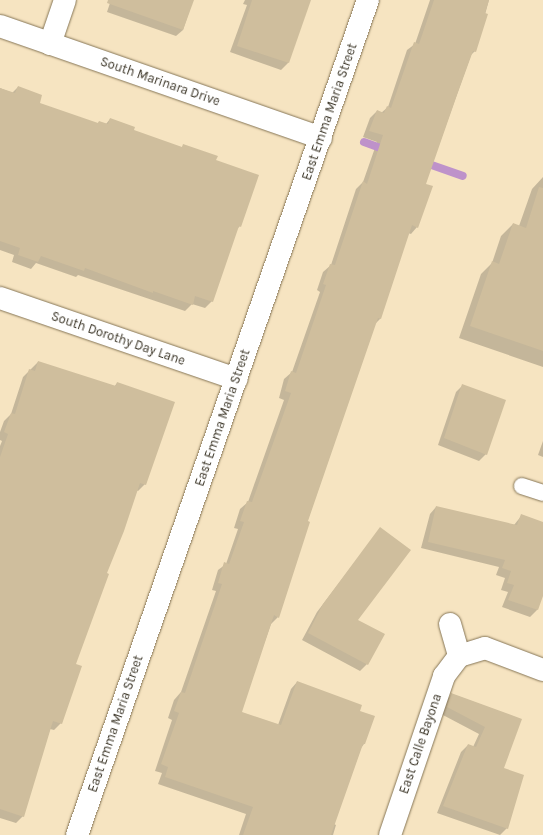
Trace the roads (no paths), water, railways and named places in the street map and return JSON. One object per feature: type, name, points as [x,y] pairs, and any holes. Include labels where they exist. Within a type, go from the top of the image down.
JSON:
[{"type":"street","points":[[50,44],[65,0]]},
{"type":"street","name":"East Emma Maria Street","points":[[77,835],[368,0]]},
{"type":"street","name":"South Marinara Drive","points":[[0,26],[321,138]]},
{"type":"street","name":"South Dorothy Day Lane","points":[[0,298],[237,379]]},
{"type":"street","points":[[450,624],[460,656],[485,648],[543,670]]},
{"type":"street","name":"East Calle Bayona","points":[[390,835],[444,676],[460,656]]},
{"type":"lane","points":[[522,486],[543,493]]},
{"type":"waterway","points":[[364,142],[389,151]]},
{"type":"waterway","points":[[423,162],[463,176]]}]
